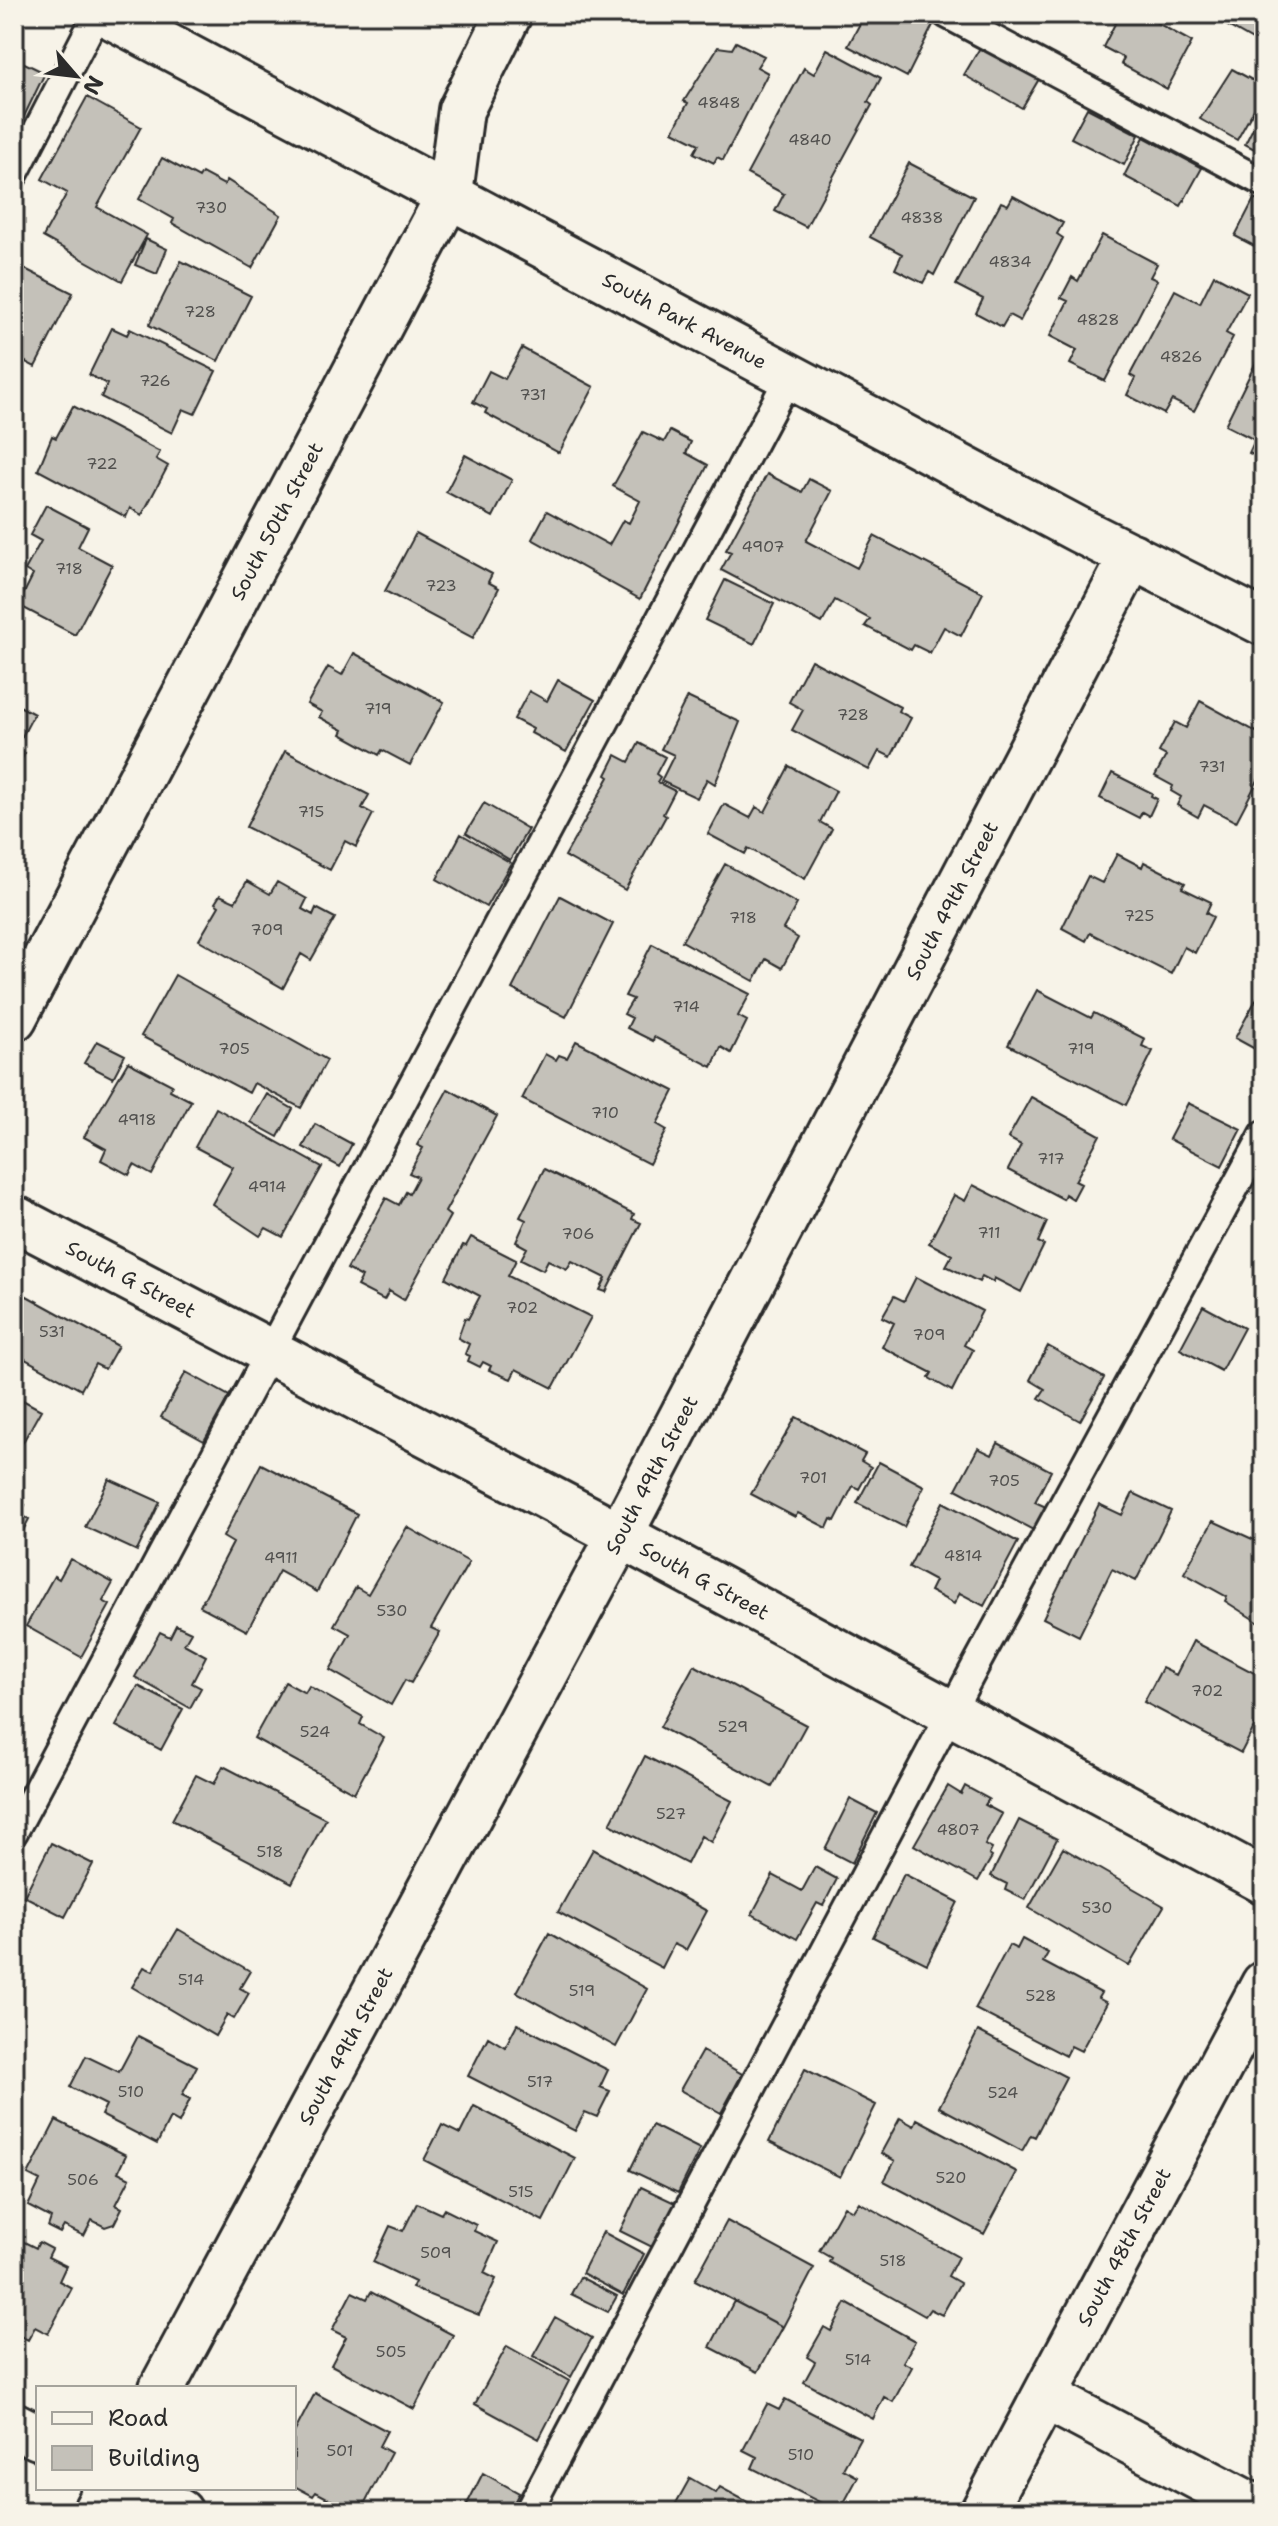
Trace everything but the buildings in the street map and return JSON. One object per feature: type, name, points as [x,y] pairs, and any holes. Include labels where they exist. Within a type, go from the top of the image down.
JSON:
[{"type":"street","name":"South Park Avenue","points":[[107,14],[1264,623]]},
{"type":"street","name":"South 50th Street","points":[[14,1018],[450,193],[461,110],[509,14]]},
{"type":"street","name":"South 49th Street","points":[[163,2386],[620,1535],[1132,556]]},
{"type":"street","name":"South G Street","points":[[14,1218],[620,1535],[1264,1881]]},
{"type":"street","name":"South 48th Street","points":[[983,2512],[1262,1992]]},
{"type":"street","points":[[1046,2397],[1264,2512]]},
{"type":"street","points":[[14,2425],[36,2436]]},
{"type":"street","points":[[95,2512],[107,2490]]},
{"type":"street","points":[[139,2490],[180,2512]]},
{"type":"lane","points":[[14,175],[97,14]]},
{"type":"lane","points":[[946,14],[1264,183]]},
{"type":"lane","points":[[14,1832],[790,375]]},
{"type":"lane","points":[[528,2512],[951,1713],[1264,1134]]}]
